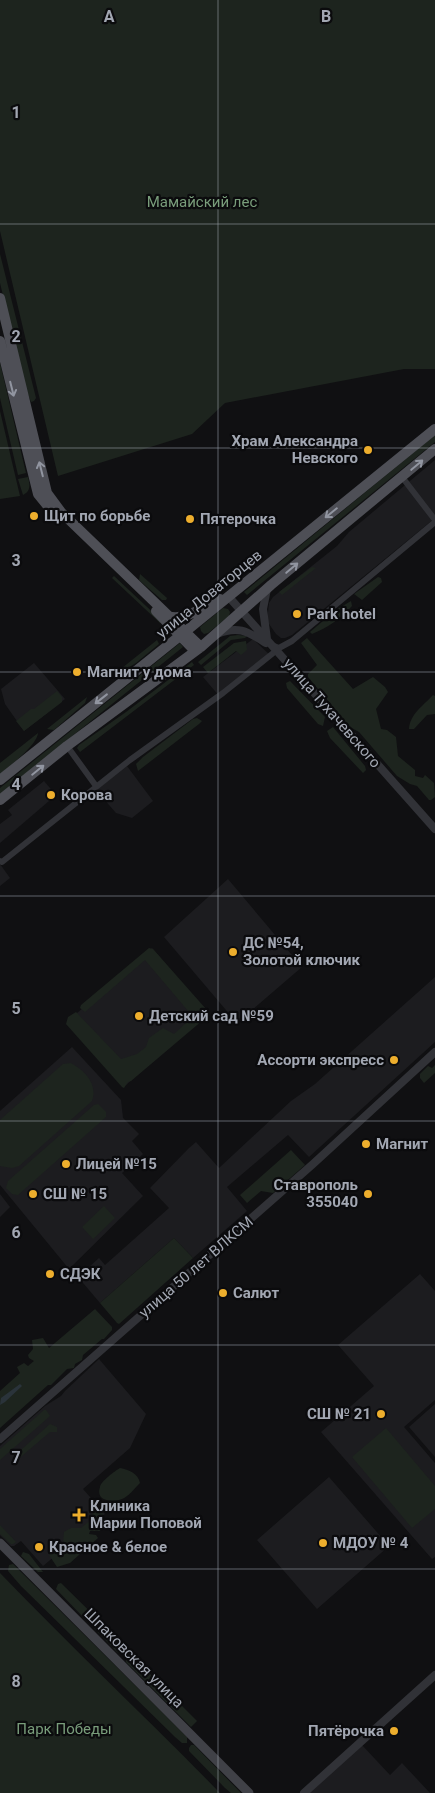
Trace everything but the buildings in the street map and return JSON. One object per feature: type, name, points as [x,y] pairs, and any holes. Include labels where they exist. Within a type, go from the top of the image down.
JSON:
[{"type":"main road","points":[[0,298],[47,492],[61,512],[169,620],[170,635],[168,646]]},
{"type":"main road","points":[[0,341],[38,494],[57,518],[186,635],[198,649]]},
{"type":"main road","name":"улица Доваторцев","points":[[0,780],[168,646],[186,635],[228,596],[435,429]]},
{"type":"main road","points":[[0,800],[67,746],[216,635],[267,589],[435,450]]},
{"type":"main road","points":[[169,620],[187,616],[228,596]]},
{"type":"main road","name":"Шпаковская улица","points":[[0,1543],[250,1793]]},
{"type":"street","points":[[216,635],[233,630],[245,630],[278,648],[292,640],[435,521],[402,477]]},
{"type":"street","points":[[267,589],[263,609],[272,645]]},
{"type":"street","name":"улица Тухачевского","points":[[228,596],[435,829]]},
{"type":"street","points":[[0,861],[2,862],[96,786],[223,693],[272,645]]},
{"type":"street","points":[[67,746],[96,786]]},
{"type":"street","name":"улица 50 лет ВЛКСМ","points":[[0,1439],[313,1164],[435,1052]]},
{"type":"street","points":[[304,1793],[435,1675]]},
{"type":"shaded area","points":[[435,460],[435,518],[292,635],[281,638],[276,634],[267,621],[269,603],[273,597],[337,546],[349,532]]},
{"type":"shaded area","points":[[253,639],[272,657],[220,697],[203,677]]},
{"type":"shaded area","points":[[34,663],[65,699],[24,731],[5,704],[1,689]]},
{"type":"shaded area","points":[[127,766],[153,801],[132,818],[116,813],[96,790]]},
{"type":"shaded area","points":[[44,781],[56,795],[0,843],[0,824],[12,815],[8,810]]},
{"type":"shaded area","points":[[0,864],[10,878],[0,886]]},
{"type":"shaded area","name":"ДС №54, Золотой ключик","points":[[228,879],[302,967],[237,1023],[164,937]]},
{"type":"shaded area","name":"Детский сад №59","points":[[152,948],[208,1013],[126,1085],[69,1020]]},
{"type":"shaded area","points":[[435,977],[435,1042],[309,1157],[288,1135],[227,1187],[247,1211],[193,1258],[174,1238],[100,1303],[78,1277],[99,1258],[105,1265],[169,1208],[150,1188],[189,1148],[196,1142],[219,1168],[291,1101],[315,1084]]},
{"type":"shaded area","name":"Лицей №15","points":[[72,1047],[121,1100],[123,1118],[139,1134],[132,1141],[143,1154],[122,1173],[143,1196],[69,1269],[0,1185],[0,1111]]},
{"type":"shaded area","points":[[0,1194],[10,1207],[0,1217]]},
{"type":"shaded area","name":"СШ № 21","points":[[420,1274],[435,1291],[435,1400],[404,1427],[435,1463],[435,1557],[432,1559],[321,1432],[374,1386],[338,1345]]},
{"type":"shaded area","points":[[99,1359],[146,1414],[130,1448],[83,1489],[105,1514],[43,1566],[21,1541],[11,1546],[0,1535],[0,1446],[45,1406],[61,1396]]},
{"type":"shaded area","points":[[20,1384],[22,1386],[0,1405],[1,1398]]},
{"type":"shaded area","points":[[435,1404],[435,1457],[409,1427]]},
{"type":"shaded area","name":"МДОУ № 4","points":[[329,1477],[389,1546],[317,1609],[257,1540]]},
{"type":"shaded area","points":[[362,1745],[390,1775],[402,1763],[430,1793],[309,1793]]},
{"type":"green space","name":"Мамайский лес","points":[[0,0],[435,0],[435,369],[404,369],[225,403],[192,434],[58,476],[0,231]]},
{"type":"green space","points":[[0,254],[36,398],[31,402],[25,387],[0,283]]},
{"type":"green space","points":[[0,363],[26,473],[18,475],[0,398]]},
{"type":"green space","points":[[0,411],[20,496],[0,499]]},
{"type":"green space","points":[[435,435],[435,442],[247,595],[244,592]]},
{"type":"green space","points":[[28,477],[29,488],[23,495],[18,479]]},
{"type":"green space","points":[[312,567],[316,568],[282,595],[279,592]]},
{"type":"green space","points":[[140,574],[167,598],[166,600],[162,600],[139,580]]},
{"type":"green space","points":[[114,576],[162,621],[160,623],[112,578]]},
{"type":"green space","points":[[378,577],[381,578],[382,582],[362,600],[354,594]]},
{"type":"green space","points":[[351,601],[352,606],[338,619],[318,632],[312,634],[310,632],[336,610]]},
{"type":"green space","points":[[223,608],[228,609],[230,612],[229,616],[208,633],[204,634],[200,627]]},
{"type":"green space","points":[[230,636],[247,636],[231,640],[201,665],[198,662]]},
{"type":"green space","points":[[307,638],[353,689],[373,677],[385,687],[388,692],[376,709],[381,729],[387,730],[396,737],[398,756],[415,770],[415,776],[423,778],[425,775],[434,783],[435,797],[429,800],[417,786],[397,776],[359,732],[350,727],[308,677],[308,674],[317,665],[301,643]]},
{"type":"green space","points":[[157,640],[159,644],[136,663],[118,674],[117,672]]},
{"type":"green space","points":[[246,641],[247,650],[241,655],[236,651],[208,673],[203,667],[234,643]]},
{"type":"green space","points":[[180,643],[183,647],[0,794],[0,788]]},
{"type":"green space","points":[[192,662],[194,665],[80,752],[77,748],[79,745]]},
{"type":"green space","points":[[290,681],[325,717],[323,726],[318,724],[287,688],[286,683]]},
{"type":"green space","points":[[57,691],[62,697],[62,702],[24,731],[16,721]]},
{"type":"green space","points":[[433,695],[435,696],[435,714],[427,715],[414,729],[409,729],[414,715]]},
{"type":"green space","points":[[87,697],[85,703],[54,730],[47,729]]},
{"type":"green space","points":[[197,718],[202,721],[138,771],[136,764],[143,757],[193,719]]},
{"type":"green space","points":[[333,727],[365,766],[366,770],[363,773],[330,738],[327,731]]},
{"type":"green space","points":[[38,733],[28,749],[0,774],[0,763]]},
{"type":"green space","points":[[149,948],[153,949],[206,1009],[203,1020],[128,1082],[124,1088],[66,1024],[68,1017],[76,1012],[121,1059],[137,1054],[146,1047],[149,1038],[163,1028],[174,1034],[188,1021],[189,1012],[145,960],[85,1012],[80,1008],[81,1005]]},
{"type":"green space","points":[[71,1063],[85,1074],[92,1084],[92,1101],[19,1166],[12,1168],[0,1166],[0,1120],[63,1064]]},
{"type":"green space","points":[[435,1065],[435,1073],[424,1083],[420,1078],[420,1074],[428,1066],[432,1068]]},
{"type":"green space","points":[[98,1104],[106,1112],[106,1117],[18,1195],[12,1194],[6,1188],[8,1181],[94,1105]]},
{"type":"green space","points":[[291,1150],[305,1165],[273,1193],[261,1191],[247,1203],[240,1195]]},
{"type":"green space","points":[[104,1206],[115,1218],[93,1239],[82,1227]]},
{"type":"green space","points":[[174,1238],[193,1258],[119,1324],[117,1323],[100,1303]]},
{"type":"green space","points":[[95,1309],[112,1327],[112,1330],[104,1339],[83,1355],[82,1360],[75,1364],[74,1368],[67,1369],[0,1428],[0,1391],[20,1373],[17,1367],[24,1363],[28,1366],[34,1361],[28,1355],[33,1349],[32,1340],[43,1338],[49,1348]]},
{"type":"green space","points":[[44,1410],[50,1416],[0,1460],[0,1449]]},
{"type":"green space","points":[[50,1424],[57,1427],[57,1432],[50,1432],[16,1461],[13,1457]]},
{"type":"green space","points":[[386,1428],[435,1486],[435,1509],[412,1528],[352,1457]]},
{"type":"green space","points":[[120,1468],[135,1474],[140,1483],[122,1499],[106,1500],[102,1498],[99,1492],[101,1485],[108,1476]]},
{"type":"green space","points":[[94,1502],[98,1503],[102,1508],[103,1525],[100,1531],[90,1531],[89,1534],[96,1535],[98,1538],[70,1563],[57,1567],[49,1555],[63,1543],[64,1532],[71,1528],[81,1528],[92,1519]]},
{"type":"green space","points":[[0,1525],[16,1542],[11,1544],[0,1534]]},
{"type":"green space","points":[[23,1552],[29,1554],[43,1572],[38,1572],[21,1556]]},
{"type":"green space","points":[[13,1564],[187,1737],[187,1743],[182,1743],[175,1737],[21,1586],[8,1571],[9,1565]]},
{"type":"green space","name":"Парк Победы","points":[[0,1573],[55,1629],[220,1793],[0,1793]]},
{"type":"green space","points":[[61,1583],[126,1647],[121,1654],[56,1589],[58,1584]]},
{"type":"green space","points":[[132,1656],[197,1721],[191,1727],[126,1662],[127,1658]]},
{"type":"green space","points":[[191,1745],[194,1745],[241,1793],[231,1793],[225,1788],[189,1751]]},
{"type":"place","name":"Храм Александра Невского","points":[[368,450]]},
{"type":"place","name":"Щит по борьбе","points":[[34,516]]},
{"type":"place","name":"Пятерочка","points":[[190,519]]},
{"type":"place","name":"Park hotel","points":[[297,614]]},
{"type":"place","name":"Магнит у дома","points":[[77,672]]},
{"type":"place","name":"Корова","points":[[51,795]]},
{"type":"place","name":"ДС №54, Золотой ключик","points":[[233,952]]},
{"type":"place","name":"Детский сад №59","points":[[139,1016]]},
{"type":"place","name":"Ассорти экспресс","points":[[394,1060]]},
{"type":"place","name":"Магнит","points":[[366,1144]]},
{"type":"place","name":"Лицей №15","points":[[66,1164]]},
{"type":"place","name":"СШ № 15","points":[[33,1194]]},
{"type":"place","name":"Ставрополь 355040","points":[[368,1194]]},
{"type":"place","name":"СДЭК","points":[[50,1274]]},
{"type":"place","name":"Салют","points":[[223,1293]]},
{"type":"place","name":"СШ № 21","points":[[381,1414]]},
{"type":"place","name":"Клиника Марии Поповой","points":[[79,1515]]},
{"type":"place","name":"МДОУ № 4","points":[[323,1543]]},
{"type":"place","name":"Красное & белое","points":[[39,1547]]},
{"type":"place","name":"Пятёрочка","points":[[394,1731]]}]
